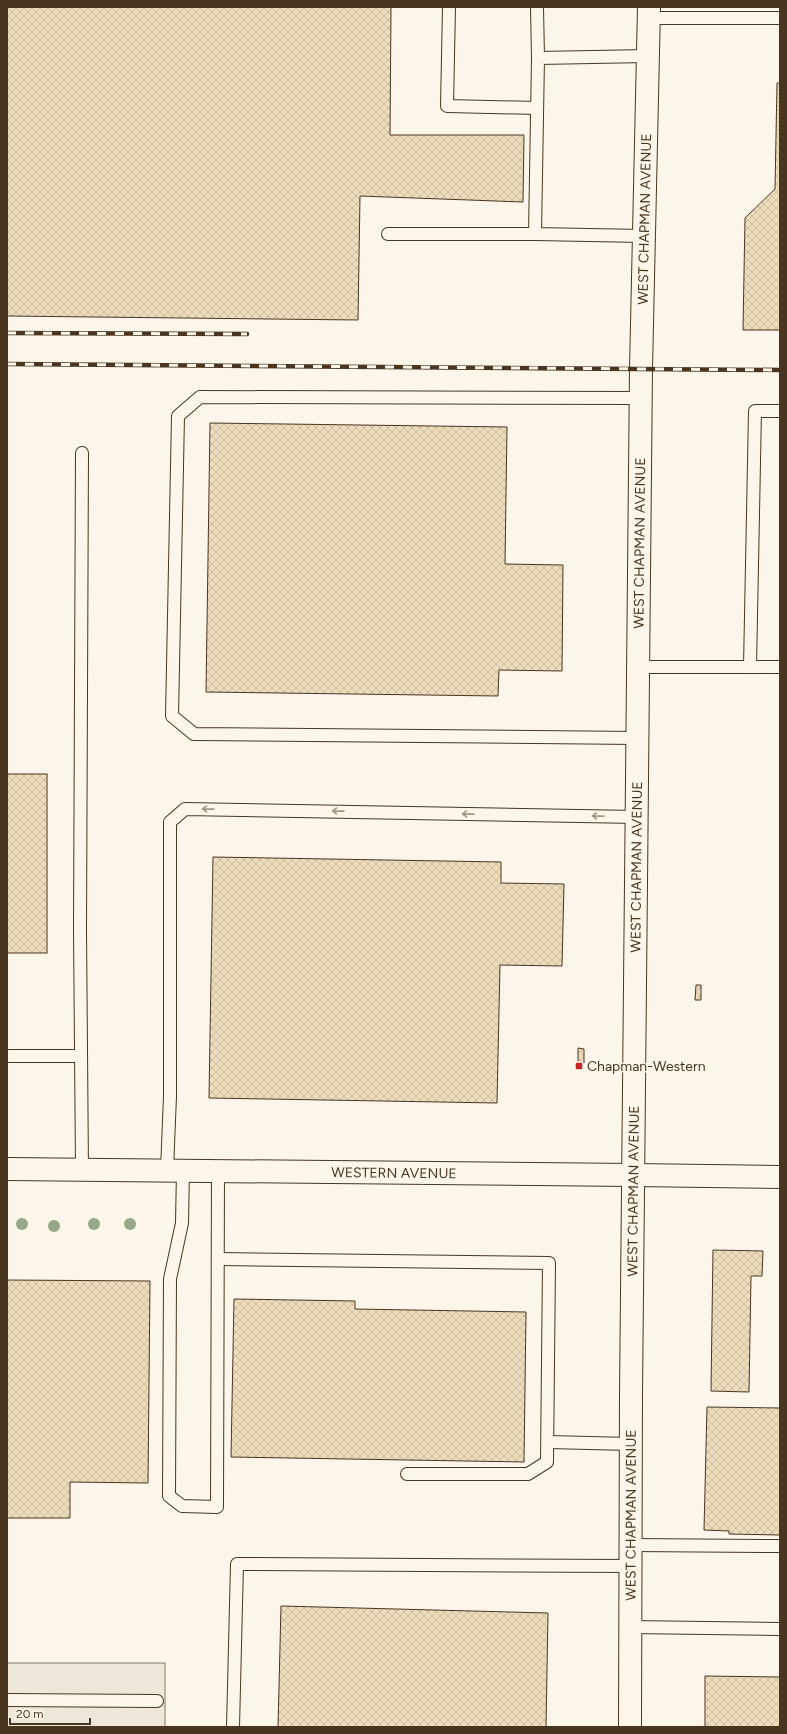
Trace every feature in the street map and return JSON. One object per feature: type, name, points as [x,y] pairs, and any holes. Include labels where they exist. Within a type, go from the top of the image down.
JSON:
[{"type":"main road","name":"WEST CHAPMAN AVENUE","points":[[630,1727],[638,667],[641,398],[649,12]]},
{"type":"main road","name":"WESTERN AVENUE","points":[[7,1169],[633,1175],[780,1178]]},
{"type":"lane","points":[[449,7],[447,106],[537,108]]},
{"type":"lane","points":[[536,234],[538,58],[537,7]]},
{"type":"lane","points":[[649,12],[780,18]]},
{"type":"lane","points":[[538,58],[648,56]]},
{"type":"lane","points":[[388,234],[644,236]]},
{"type":"lane","points":[[638,738],[194,734],[172,716],[178,416],[200,397],[641,398]]},
{"type":"lane","points":[[750,667],[755,411],[780,411]]},
{"type":"lane","points":[[82,453],[82,1170]]},
{"type":"lane","points":[[638,667],[780,667]]},
{"type":"lane","points":[[218,1171],[218,1506],[182,1506],[169,1496],[170,1279],[182,1223],[175,1170],[170,1096],[170,822],[185,809],[637,817]]},
{"type":"lane","points":[[7,1056],[81,1056]]},
{"type":"lane","points":[[219,1259],[550,1263],[547,1462],[528,1474],[406,1474]]},
{"type":"lane","points":[[548,1442],[631,1444]]},
{"type":"lane","points":[[233,1727],[237,1564],[631,1556],[780,1546]]},
{"type":"lane","points":[[630,1627],[780,1629]]},
{"type":"lane","points":[[7,1700],[157,1701]]},
{"type":"shaded area","points":[[7,1663],[165,1663],[165,1727],[7,1727]]},
{"type":"building","points":[[7,7],[391,7],[390,135],[524,135],[523,202],[360,196],[358,320],[7,316]]},
{"type":"building","points":[[777,83],[780,83],[780,330],[743,330],[745,218],[775,189]]},
{"type":"building","points":[[210,423],[507,427],[505,564],[563,565],[562,671],[499,670],[498,696],[206,692]]},
{"type":"building","points":[[7,774],[47,774],[47,953],[7,953]]},
{"type":"building","points":[[213,857],[501,862],[501,883],[564,884],[562,966],[500,965],[497,1103],[209,1098]]},
{"type":"building","points":[[696,985],[701,985],[701,1000],[695,1000]]},
{"type":"building","points":[[578,1048],[584,1049],[584,1063],[578,1063]]},
{"type":"building","points":[[713,1250],[763,1251],[762,1276],[751,1276],[749,1392],[711,1391]]},
{"type":"building","points":[[7,1280],[150,1281],[148,1483],[70,1482],[70,1518],[7,1518]]},
{"type":"building","points":[[234,1299],[355,1301],[355,1309],[526,1312],[524,1462],[231,1457]]},
{"type":"building","points":[[707,1407],[780,1408],[780,1535],[729,1534],[729,1531],[704,1530]]},
{"type":"building","points":[[281,1606],[548,1613],[546,1727],[278,1727]]},
{"type":"building","points":[[705,1676],[780,1677],[780,1727],[705,1727]]},
{"type":"railway","points":[[7,333],[247,334]]},
{"type":"railway","points":[[7,364],[780,370]]},
{"type":"place","name":"Chapman-Western","points":[[579,1066]]}]
